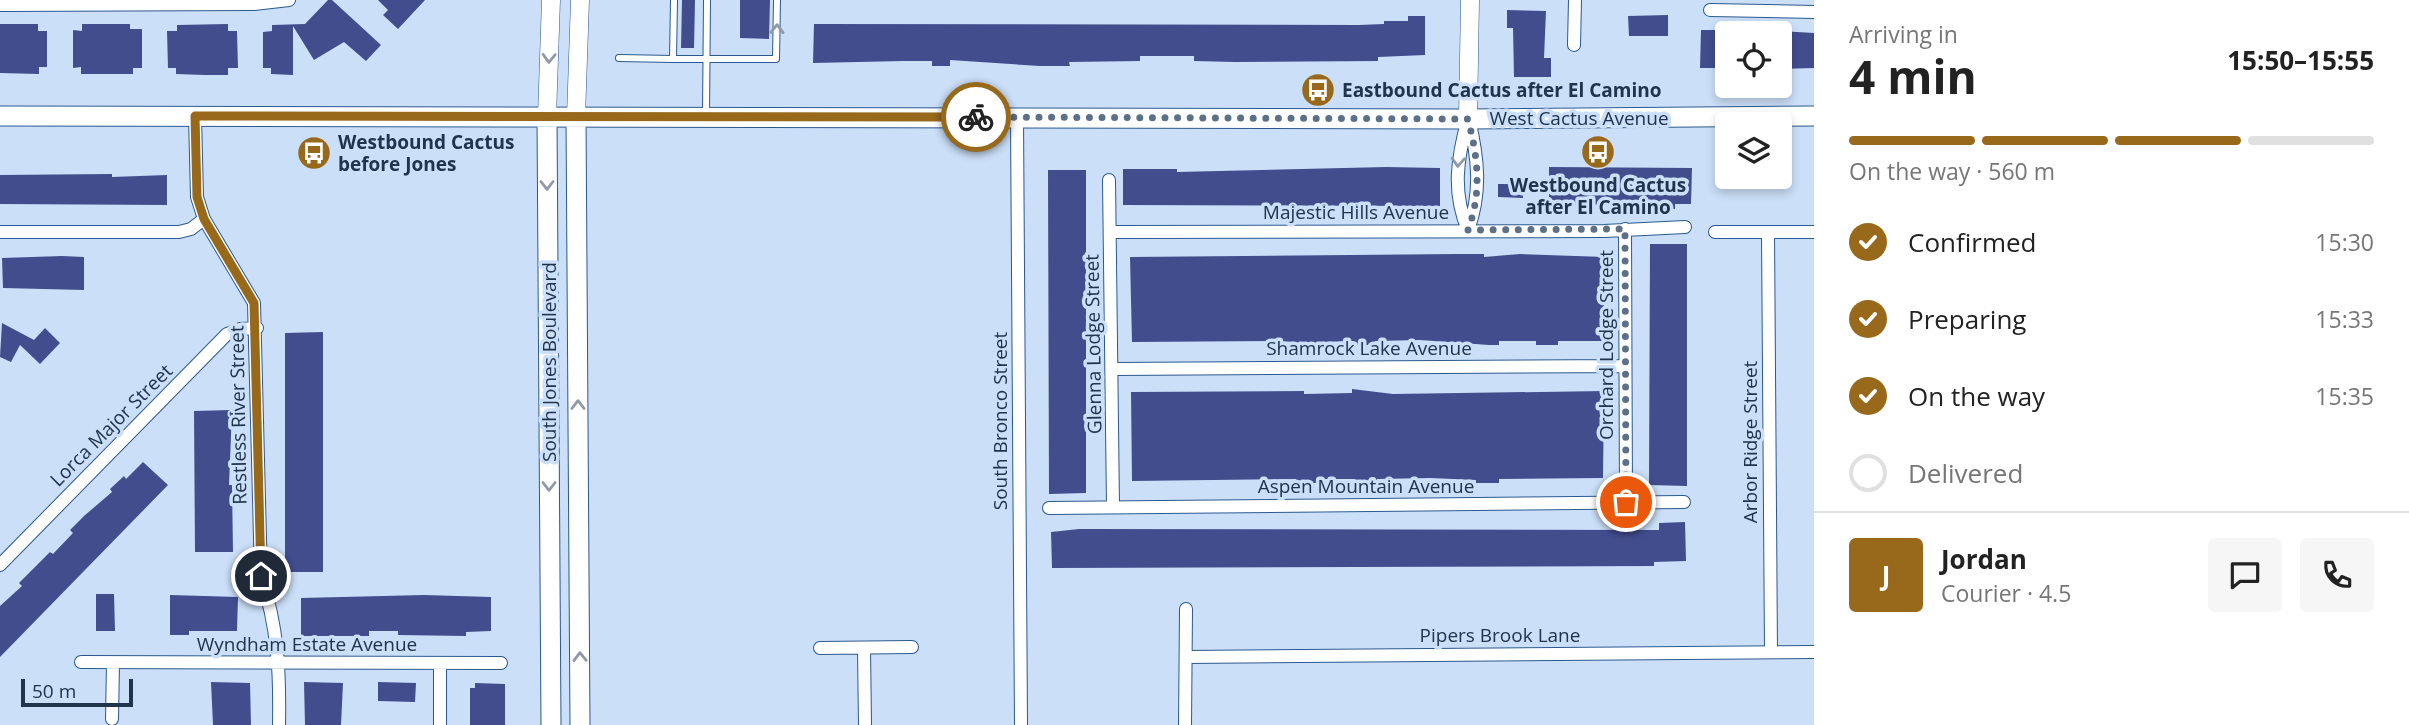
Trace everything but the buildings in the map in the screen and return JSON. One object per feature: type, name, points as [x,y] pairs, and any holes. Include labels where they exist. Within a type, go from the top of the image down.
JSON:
[{"type":"main road","name":"South Jones Boulevard","points":[[551,0],[547,117],[551,725]]},
{"type":"main road","name":"South Jones Boulevard","points":[[580,0],[576,117],[580,725]]},
{"type":"main road","points":[[1468,119],[1470,0]]},
{"type":"main road","name":"West Cactus Avenue","points":[[0,116],[1468,119],[1814,116]]},
{"type":"street","points":[[0,5],[207,2],[272,4],[289,0]]},
{"type":"street","points":[[1574,45],[1575,0]]},
{"type":"street","points":[[1710,10],[1767,6],[1814,12]]},
{"type":"street","name":"Restless River Street","points":[[195,116],[197,197],[204,219],[251,295],[257,328],[261,576],[273,612],[280,663],[279,725]]},
{"type":"street","name":"South Bronco Street","points":[[1017,117],[1021,725]]},
{"type":"street","points":[[1468,119],[1458,157],[1458,206],[1468,230]]},
{"type":"street","points":[[1468,119],[1478,156],[1477,206],[1468,230]]},
{"type":"street","name":"Glenna Lodge Street","points":[[1109,180],[1113,507]]},
{"type":"street","points":[[0,232],[179,232],[191,229],[204,219]]},
{"type":"street","name":"Majestic Hills Avenue","points":[[1110,232],[1685,227]]},
{"type":"street","name":"Orchard Lodge Street","points":[[1625,229],[1626,502]]},
{"type":"street","points":[[1716,232],[1814,232]]},
{"type":"street","name":"Arbor Ridge Street","points":[[1768,232],[1770,652]]},
{"type":"street","name":"Lorca Major Street","points":[[0,565],[227,334],[257,328]]},
{"type":"street","name":"Shamrock Lake Avenue","points":[[1113,369],[1625,366]]},
{"type":"street","name":"Aspen Mountain Avenue","points":[[1049,508],[1684,502]]},
{"type":"street","points":[[1185,725],[1186,609]]},
{"type":"street","points":[[820,648],[912,648]]},
{"type":"street","points":[[864,648],[865,725]]},
{"type":"street","name":"Pipers Brook Lane","points":[[1186,657],[1814,652]]},
{"type":"street","name":"Wyndham Estate Avenue","points":[[81,662],[501,663]]},
{"type":"street","points":[[112,719],[113,663]]},
{"type":"street","points":[[440,663],[440,725]]},
{"type":"lane","points":[[673,59],[674,0]]},
{"type":"lane","points":[[706,117],[707,0]]},
{"type":"lane","points":[[619,58],[776,59],[777,0]]},
{"type":"lane","points":[[1458,189],[1478,189]]},
{"type":"way so far","points":[[976,117],[1468,119],[1478,156],[1477,206],[1468,230],[1625,229],[1626,502]]},
{"type":"place","name":"Eastbound Cactus after El Camino","points":[[1318,90]]},
{"type":"place","name":"Westbound Cactus after El Camino","points":[[1598,152]]},
{"type":"place","name":"Westbound Cactus before Jones","points":[[314,153]]},
{"type":"route","points":[[261,576],[257,328],[254,303],[204,219],[197,197],[195,116],[976,117]]}]
